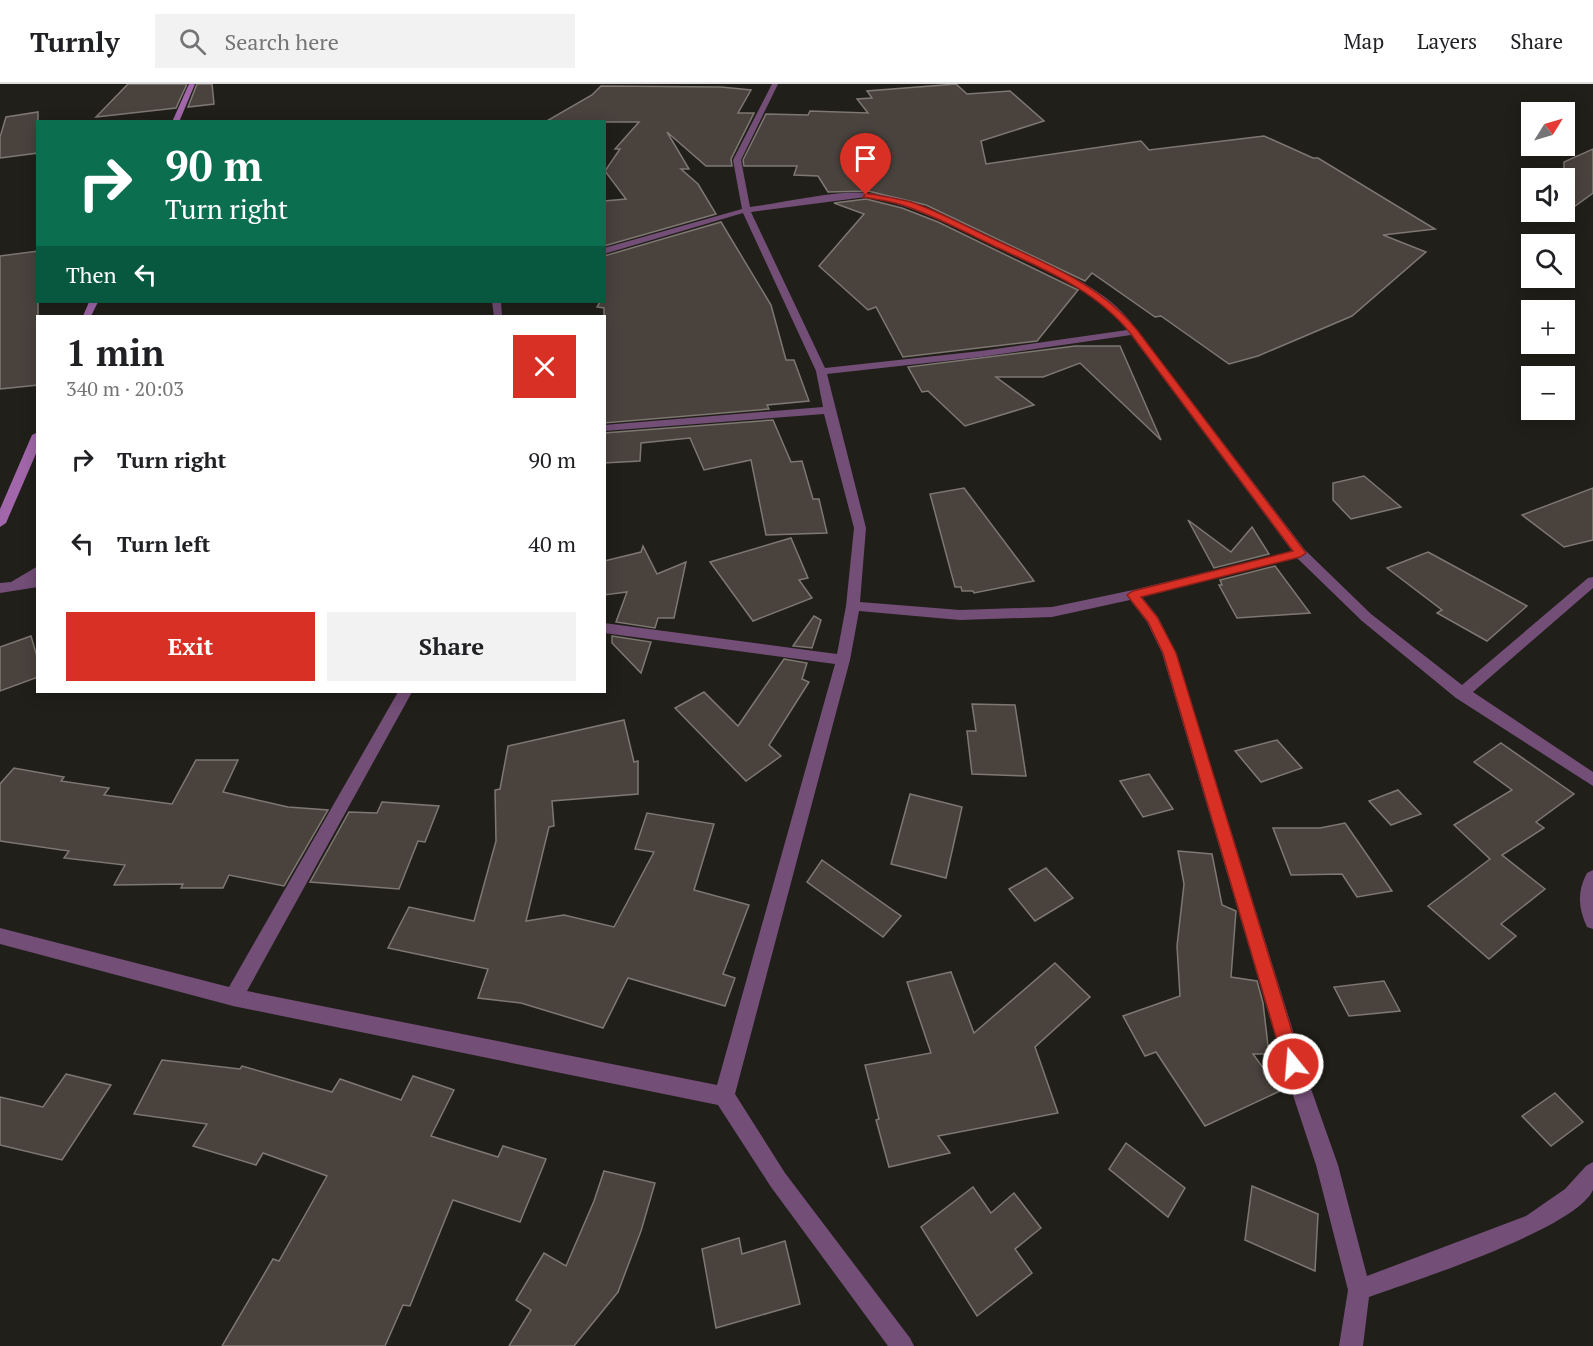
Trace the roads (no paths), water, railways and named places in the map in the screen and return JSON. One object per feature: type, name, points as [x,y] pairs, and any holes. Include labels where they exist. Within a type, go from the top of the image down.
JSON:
[{"type":"street","points":[[176,120],[192,84]]},
{"type":"street","points":[[724,1096],[843,660],[853,606],[860,528],[828,410],[821,371],[746,210],[737,160],[775,84]]},
{"type":"street","points":[[606,250],[746,210],[866,195],[908,204],[1071,280],[1105,302],[1134,332],[1300,553],[1325,580],[1376,627],[1461,694],[1593,780]]},
{"type":"street","points":[[821,371],[981,354],[1134,332]]},
{"type":"street","points":[[606,428],[828,410]]},
{"type":"street","points":[[0,523],[36,440]]},
{"type":"street","points":[[853,606],[960,615],[1052,612],[1133,595],[1300,553]]},
{"type":"street","points":[[14,584],[36,571]]},
{"type":"street","points":[[1461,694],[1593,580]]},
{"type":"street","points":[[0,588],[36,582]]},
{"type":"street","points":[[1133,595],[1153,620],[1169,653],[1300,1086],[1327,1165],[1359,1290],[1351,1346]]},
{"type":"street","points":[[606,628],[843,660]]},
{"type":"street","points":[[233,997],[404,693]]},
{"type":"street","points":[[1593,878],[1588,886],[1587,901],[1593,921]]},
{"type":"street","points":[[2,939],[233,997],[724,1096],[778,1180],[902,1346]]},
{"type":"street","points":[[1359,1290],[1533,1224],[1573,1197],[1593,1173]]}]
